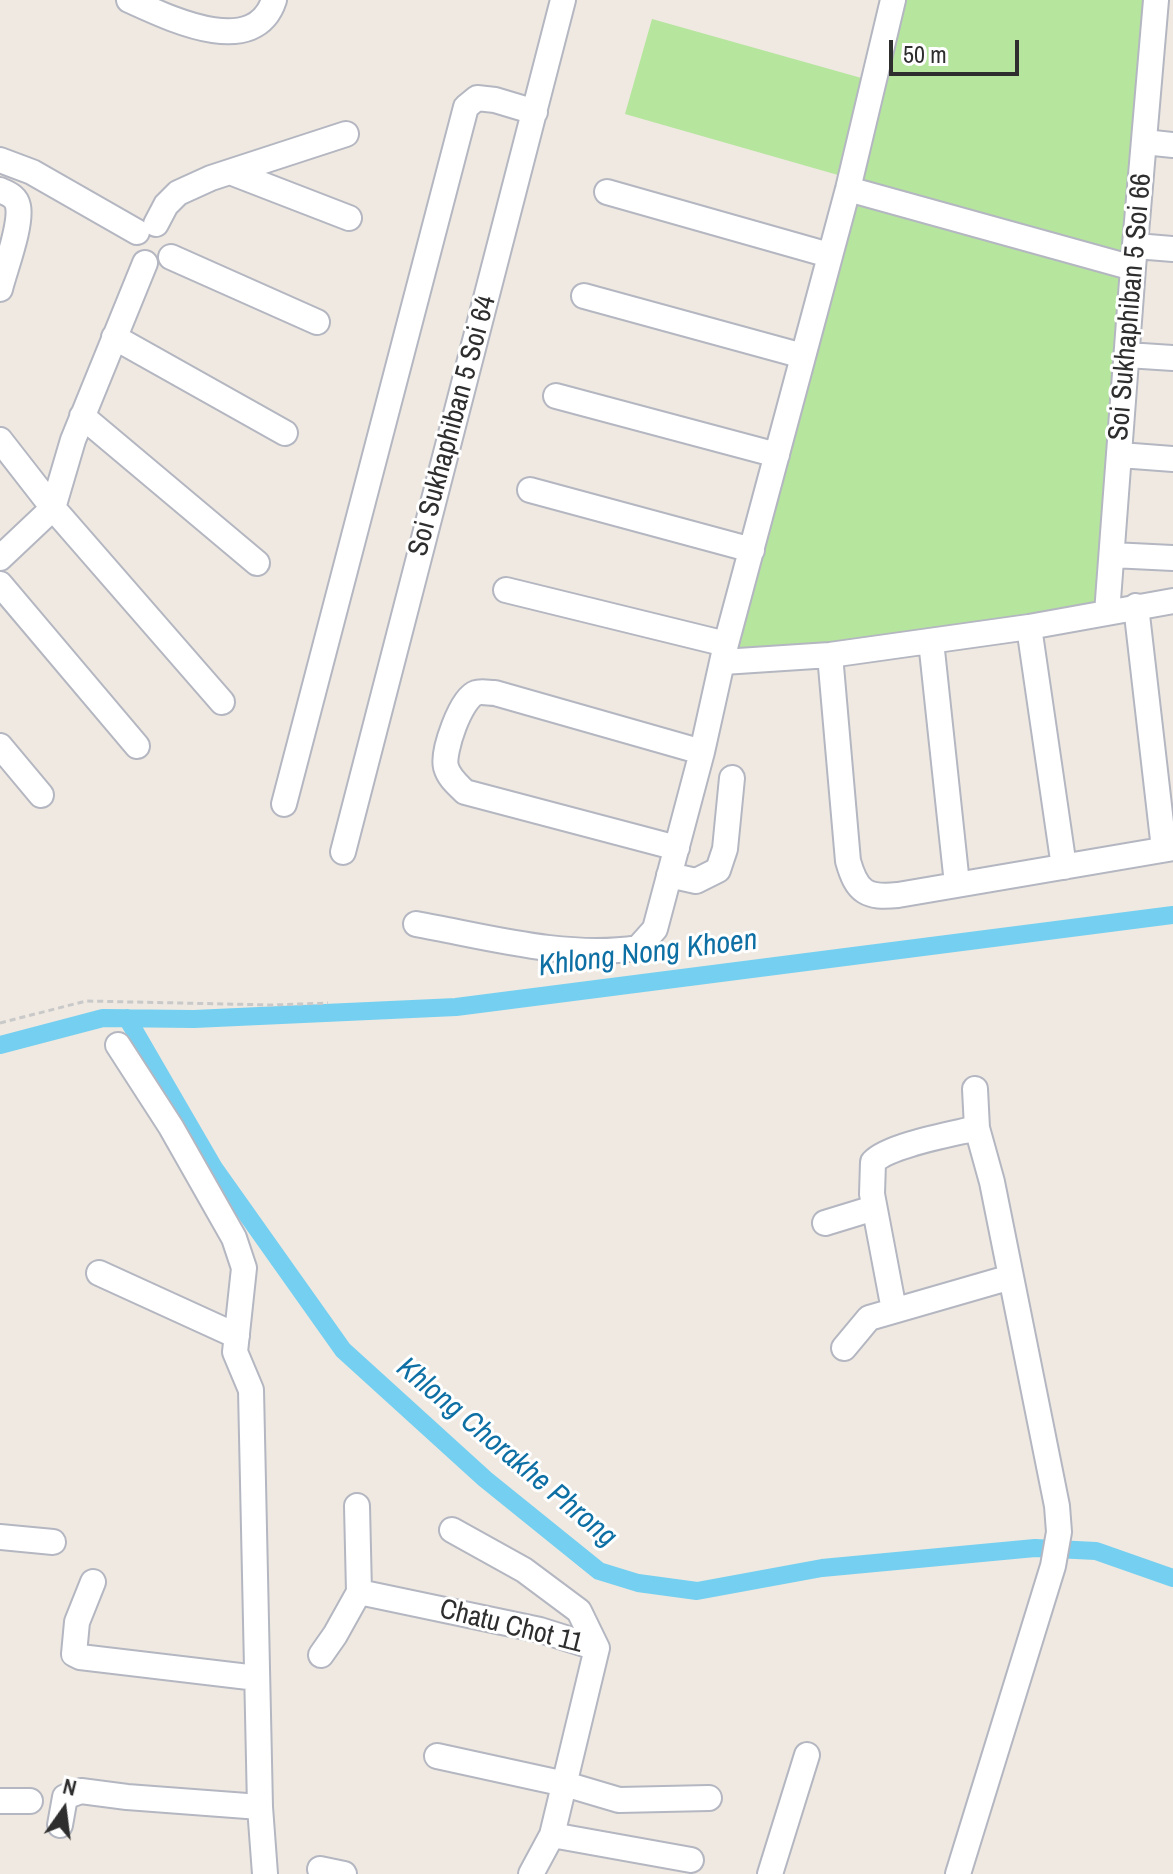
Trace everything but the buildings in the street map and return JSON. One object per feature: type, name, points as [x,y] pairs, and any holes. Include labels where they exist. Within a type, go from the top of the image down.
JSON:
[{"type":"street","points":[[129,0],[175,22],[240,32],[259,22],[274,0]]},
{"type":"street","name":"Soi Sukhaphiban 5 Soi 64","points":[[343,852],[563,0]]},
{"type":"street","points":[[416,924],[592,952],[638,948],[655,929],[702,752],[724,653],[848,189],[893,0]]},
{"type":"street","name":"Soi Sukhaphiban 5 Soi 66","points":[[1107,613],[1144,142],[1163,43],[1156,0]]},
{"type":"street","points":[[284,804],[466,107],[477,98],[535,112]]},
{"type":"street","points":[[0,160],[32,172],[147,228],[163,226],[175,244],[171,257],[159,265],[139,259],[133,246],[147,228],[166,205],[178,193],[230,172],[346,134]]},
{"type":"street","points":[[1144,142],[1173,145]]},
{"type":"street","points":[[230,172],[349,218]]},
{"type":"street","points":[[848,189],[1134,257],[1173,249]]},
{"type":"street","points":[[0,190],[12,195],[18,207],[17,223],[0,289]]},
{"type":"street","points":[[607,192],[829,255]]},
{"type":"street","points":[[171,257],[317,322]]},
{"type":"street","points":[[0,558],[53,508],[82,416],[145,263]]},
{"type":"street","points":[[584,296],[803,356]]},
{"type":"street","points":[[114,337],[285,433]]},
{"type":"street","points":[[1127,355],[1173,358]]},
{"type":"street","points":[[556,396],[777,455]]},
{"type":"street","points":[[82,416],[257,563]]},
{"type":"street","points":[[0,440],[53,508],[222,702]]},
{"type":"street","points":[[1120,455],[1173,459]]},
{"type":"street","points":[[530,490],[752,550]]},
{"type":"street","points":[[1112,555],[1173,558]]},
{"type":"street","points":[[0,584],[137,746]]},
{"type":"street","points":[[506,590],[724,653],[830,655],[1029,627],[1173,601]]},
{"type":"street","points":[[830,655],[848,861],[852,877],[861,889],[876,897],[1064,867],[1169,848],[1136,606]]},
{"type":"street","points":[[1029,627],[1064,867]]},
{"type":"street","points":[[931,641],[957,884]]},
{"type":"street","points":[[677,848],[465,792],[452,780],[445,764],[449,741],[462,706],[467,698],[478,692],[495,693],[702,752]]},
{"type":"street","points":[[0,746],[41,795]]},
{"type":"street","points":[[669,875],[696,881],[718,870],[725,849],[732,778]]},
{"type":"street","points":[[118,1045],[171,1127],[234,1238],[244,1268],[235,1352],[251,1390],[260,1807],[265,1874]]},
{"type":"street","points":[[958,1874],[1053,1566],[1059,1532],[1054,1492],[1011,1277],[977,1128],[975,1089]]},
{"type":"street","points":[[894,1310],[874,1208],[873,1162],[878,1156],[894,1150],[977,1128]]},
{"type":"street","points":[[825,1223],[874,1208]]},
{"type":"street","points":[[99,1273],[237,1336]]},
{"type":"street","points":[[844,1348],[869,1318],[1011,1277]]},
{"type":"street","points":[[321,1655],[359,1592],[357,1506]]},
{"type":"street","points":[[452,1530],[524,1570],[579,1611],[597,1648]]},
{"type":"street","points":[[0,1537],[53,1542]]},
{"type":"street","points":[[93,1582],[77,1622],[74,1654],[257,1678]]},
{"type":"street","name":"Chatu Chot 11","points":[[359,1592],[540,1630],[597,1648],[552,1835],[531,1874]]},
{"type":"street","points":[[770,1874],[807,1755]]},
{"type":"street","points":[[437,1756],[565,1784],[630,1802],[709,1798]]},
{"type":"street","points":[[60,1825],[65,1797],[81,1791],[260,1807]]},
{"type":"street","points":[[0,1801],[30,1801]]},
{"type":"street","points":[[552,1835],[691,1860]]},
{"type":"path","points":[[0,1023],[86,1001],[273,1005],[328,1003]]},
{"type":"green space","points":[[894,0],[1154,0],[1103,612],[709,667]]},
{"type":"green space","points":[[652,19],[865,79],[838,175],[625,114]]},
{"type":"waterway","name":"Khlong Nong Khoen","points":[[0,1045],[103,1018],[194,1019],[456,1007],[1173,915]]},
{"type":"waterway","name":"Khlong Chorakhe Phrong","points":[[127,1018],[214,1168],[343,1350],[485,1479],[599,1571],[638,1583],[697,1591],[822,1568],[1035,1548],[1096,1551],[1173,1578]]}]
